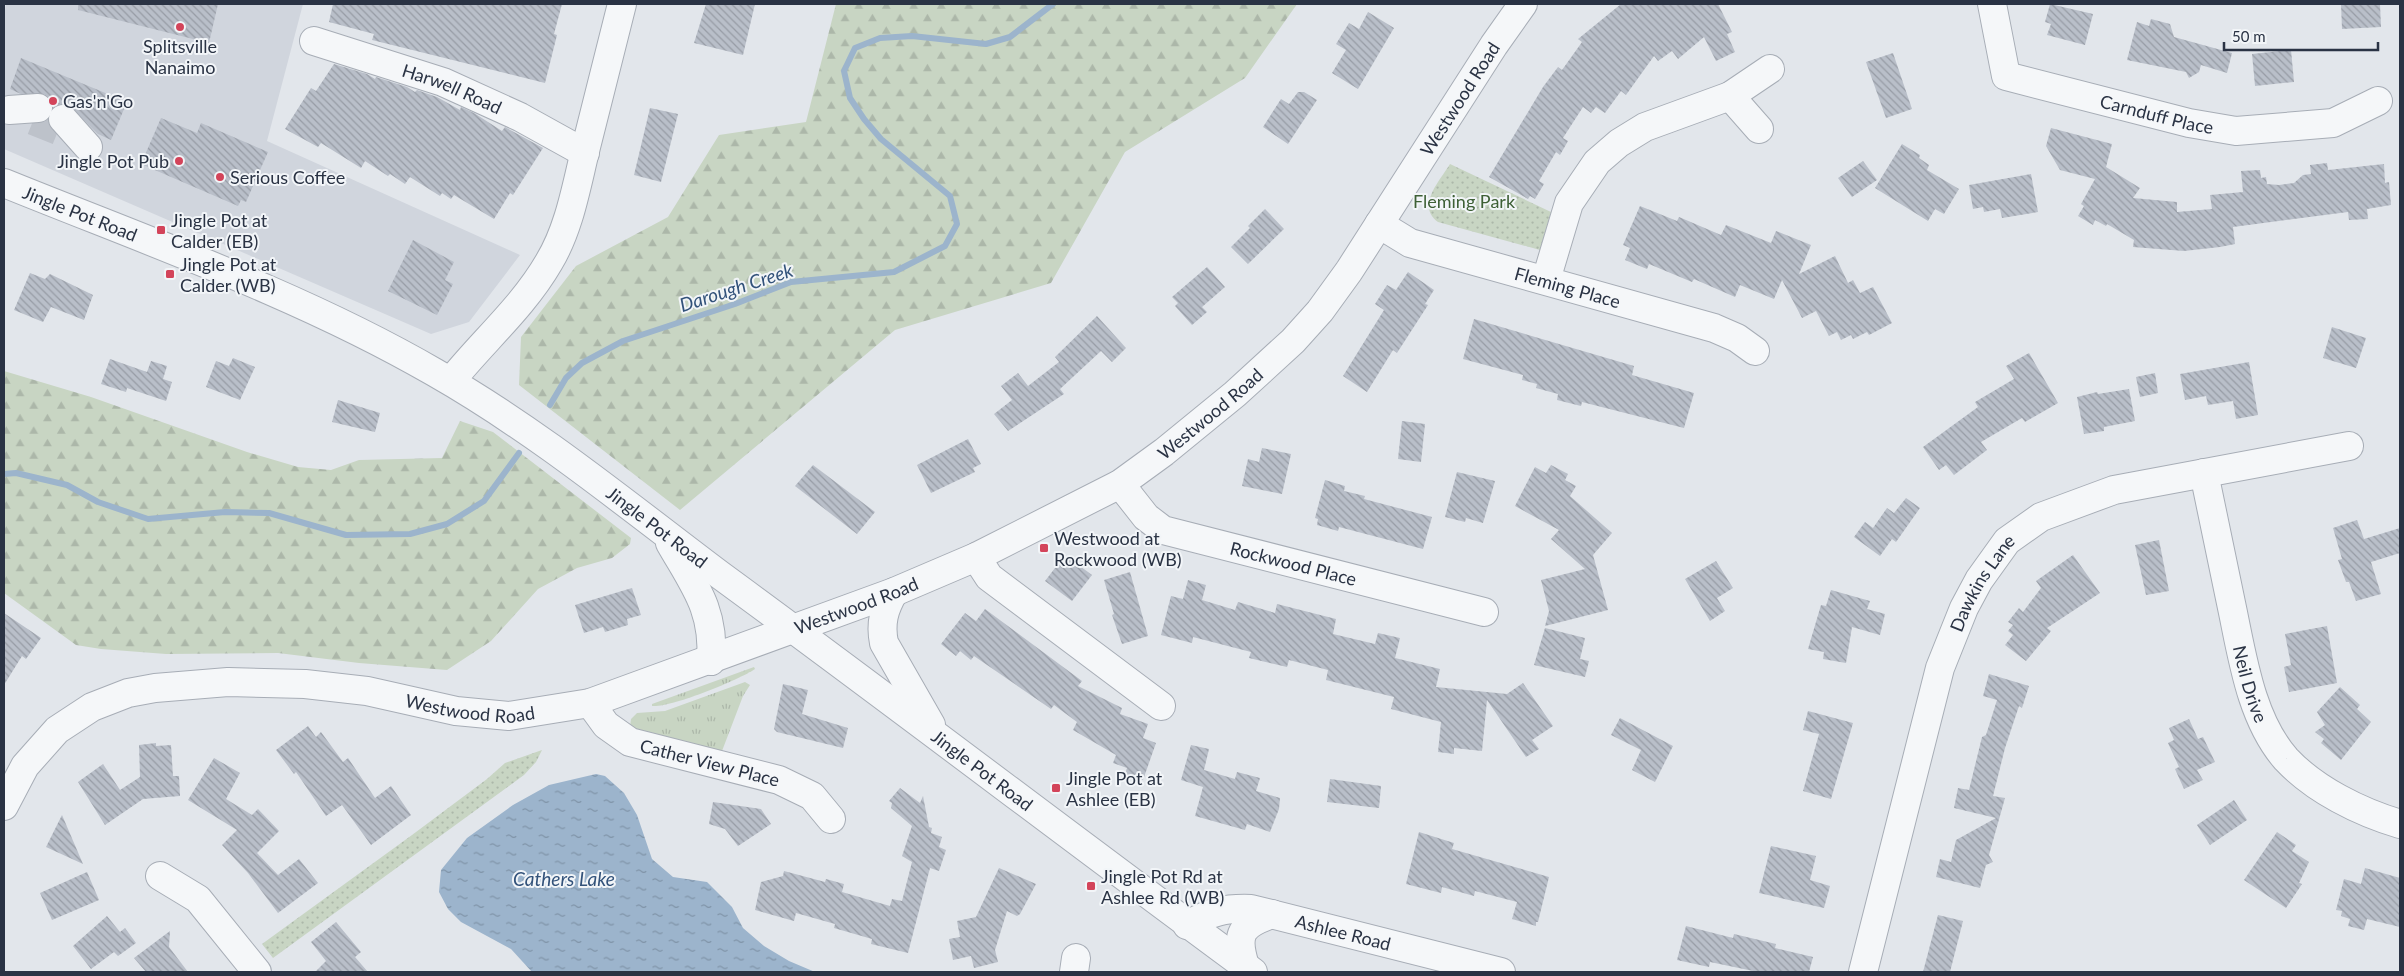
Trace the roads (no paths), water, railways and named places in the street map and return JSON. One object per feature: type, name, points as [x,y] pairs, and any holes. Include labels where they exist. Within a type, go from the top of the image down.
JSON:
[{"type":"street","points":[[451,381],[471,355],[515,310],[549,262],[560,238],[585,153],[622,4]]},
{"type":"street","name":"Westwood Road","points":[[4,806],[25,766],[41,746],[62,726],[92,707],[109,699],[155,688],[228,682],[305,684],[367,691],[456,711],[509,716],[590,703],[711,661],[894,592],[976,557],[1120,484],[1199,425],[1292,341],[1320,311],[1523,4]]},
{"type":"street","name":"Carnduff Place","points":[[1992,4],[2006,76],[2189,124],[2236,131],[2333,123],[2378,101]]},
{"type":"street","name":"Harwell Road","points":[[314,40],[443,82],[520,117],[585,153]]},
{"type":"street","points":[[1546,280],[1569,204],[1597,162],[1619,143],[1645,127],[1730,96],[1770,69]]},
{"type":"street","points":[[1730,96],[1759,129]]},
{"type":"street","name":"Jingle Pot Road","points":[[4,183],[310,310],[384,344],[494,407],[937,735],[1187,925],[1249,969]]},
{"type":"street","name":"Fleming Place","points":[[1379,224],[1410,243],[1714,328],[1737,338],[1755,351]]},
{"type":"street","name":"Dawkins Lane","points":[[1863,972],[1940,668],[1964,608],[1979,580],[2007,541],[2041,517],[2114,490],[2349,446]]},
{"type":"street","name":"Neil Drive","points":[[2204,473],[2249,688],[2271,736],[2286,759],[2315,783],[2349,804],[2400,824]]},
{"type":"street","name":"Rockwood Place","points":[[1120,484],[1146,517],[1162,530],[1484,612]]},
{"type":"street","points":[[664,533],[697,589],[708,616],[713,636],[711,661]]},
{"type":"street","points":[[976,557],[989,577],[1161,706]]},
{"type":"street","points":[[894,592],[882,617],[881,629],[884,643],[937,735]]},
{"type":"street","name":"Cather View Place","points":[[590,703],[606,725],[630,742],[779,780],[812,796],[831,819]]},
{"type":"street","points":[[160,876],[198,899],[257,972]]},
{"type":"street","name":"Ashlee Road","points":[[1187,925],[1210,912],[1228,909],[1251,909],[1501,972]]},
{"type":"street","points":[[1249,969],[1240,951],[1241,935],[1252,921],[1272,914]]},
{"type":"water","name":"Cathers Lake","points":[[596,774],[605,776],[624,793],[637,815],[652,859],[673,877],[707,882],[732,907],[743,928],[764,946],[789,961],[815,972],[532,972],[511,949],[461,922],[448,909],[439,892],[441,870],[467,838],[513,805],[549,785]]},
{"type":"waterway","name":"Darough Creek","points":[[550,405],[566,378],[582,363],[623,341],[735,304],[791,282],[894,272],[945,246],[957,224],[950,196],[881,139],[864,119],[850,98],[844,71],[855,48],[880,38],[912,36],[986,44],[1010,37],[1053,4]]},
{"type":"waterway","name":"Darough Creek","points":[[4,474],[16,473],[67,485],[98,502],[148,519],[225,512],[269,513],[346,535],[410,534],[447,524],[484,501],[519,453]]},
{"type":"tunnel","points":[[33,121],[58,131]]},
{"type":"place","name":"Splitsville Nanaimo","points":[[180,27]]},
{"type":"place","name":"Gas'n'Go","points":[[53,101]]},
{"type":"place","name":"Jingle Pot Pub","points":[[179,161]]},
{"type":"place","name":"Serious Coffee","points":[[220,177]]},
{"type":"place","name":"Jingle Pot at Calder (EB)","points":[[161,230]]},
{"type":"place","name":"Jingle Pot at Calder (WB)","points":[[170,274]]},
{"type":"place","name":"Westwood at Rockwood (WB)","points":[[1044,548]]},
{"type":"place","name":"Jingle Pot at Ashlee (EB)","points":[[1056,788]]},
{"type":"place","name":"Jingle Pot Rd at Ashlee Rd (WB)","points":[[1091,886]]},
{"type":"park label","name":"Fleming Park","points":[[1464,201]]}]
